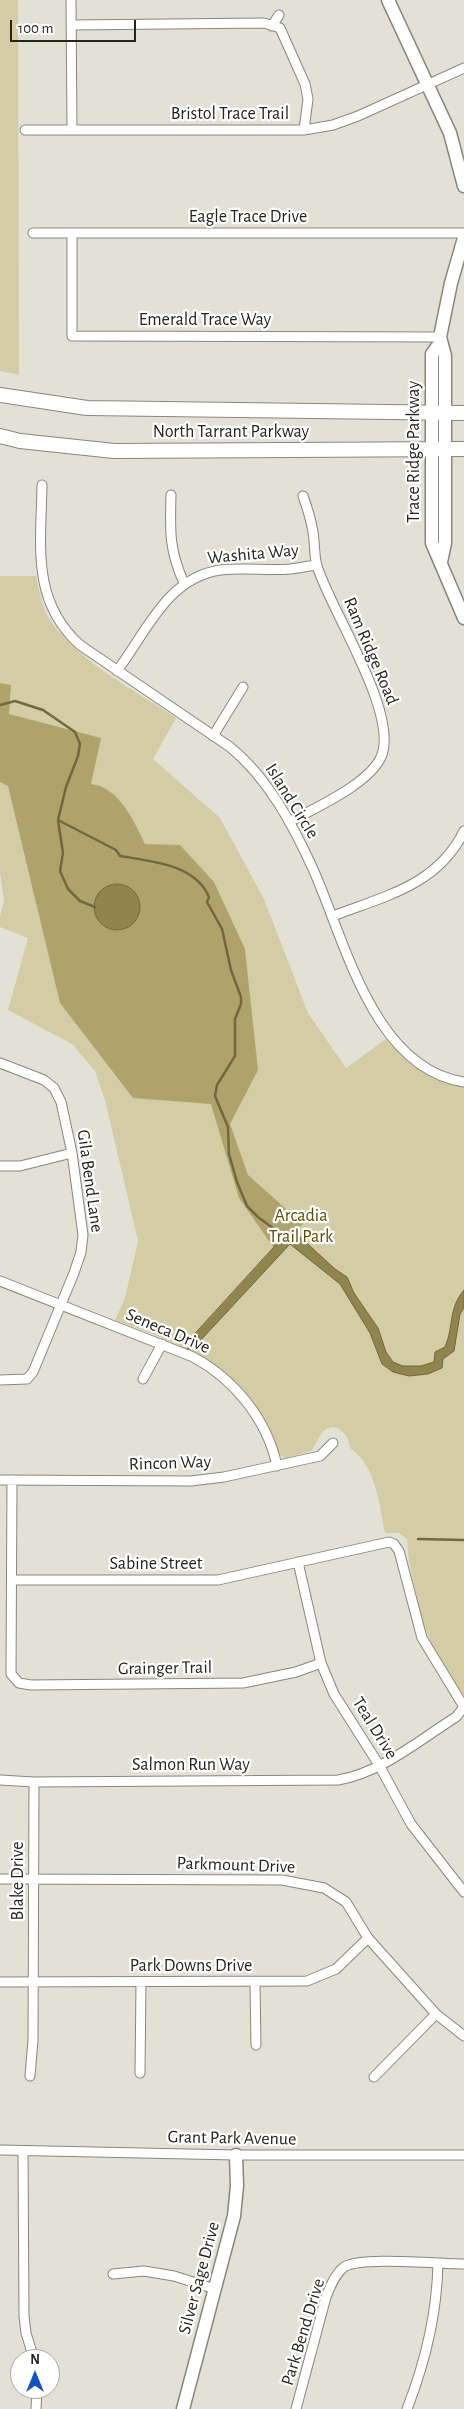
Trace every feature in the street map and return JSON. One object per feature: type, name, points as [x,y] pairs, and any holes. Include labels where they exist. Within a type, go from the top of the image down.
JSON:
[{"type":"main road","name":"North Tarrant Parkway","points":[[0,395],[87,408],[464,413]]},
{"type":"main road","name":"North Tarrant Parkway","points":[[0,436],[20,441],[114,451],[464,449]]},
{"type":"street","points":[[71,0],[72,130]]},
{"type":"street","points":[[388,0],[450,133],[464,186]]},
{"type":"street","points":[[272,26],[279,15]]},
{"type":"street","points":[[72,25],[264,23],[280,28],[305,84],[308,99],[304,130]]},
{"type":"street","name":"Bristol Trace Trail","points":[[25,130],[304,130],[333,125],[358,116],[464,68]]},
{"type":"street","name":"Eagle Trace Drive","points":[[33,233],[464,233]]},
{"type":"street","name":"Emerald Trace Way","points":[[72,234],[72,336],[440,340]]},
{"type":"street","name":"Trace Ridge Parkway","points":[[464,238],[451,283],[440,340],[445,356],[431,449],[432,543],[464,618]]},
{"type":"street","name":"Trace Ridge Parkway","points":[[438,412],[445,449],[445,543],[441,562]]},
{"type":"street","name":"Island Circle","points":[[42,486],[41,569],[49,604],[71,638],[213,736],[241,756],[251,766],[267,786],[289,822],[312,867],[365,994],[390,1035],[407,1055],[429,1070],[441,1076],[464,1082]]},
{"type":"street","points":[[171,495],[170,529],[174,562],[184,583]]},
{"type":"street","name":"Ram Ridge Road","points":[[289,822],[340,793],[371,771],[382,756],[386,736],[378,702],[316,565],[313,530],[303,496]]},
{"type":"street","name":"Washita Way","points":[[117,671],[165,602],[184,583],[208,572],[221,570],[289,569],[316,565]]},
{"type":"street","points":[[213,736],[243,687]]},
{"type":"street","points":[[333,916],[420,881],[444,862],[464,831]]},
{"type":"street","name":"Gila Bend Lane","points":[[0,1063],[44,1080],[54,1088],[61,1102],[72,1153],[83,1236],[81,1252],[33,1372],[27,1379],[0,1380]]},
{"type":"street","points":[[0,1166],[20,1166],[72,1153]]},
{"type":"street","name":"Seneca Drive","points":[[0,1280],[205,1363],[233,1385],[253,1412],[268,1437],[277,1466]]},
{"type":"street","points":[[143,1379],[162,1344]]},
{"type":"street","name":"Rincon Way","points":[[0,1480],[191,1481],[224,1478],[320,1456],[333,1443]]},
{"type":"street","points":[[12,1480],[12,1580]]},
{"type":"street","name":"Sabine Street","points":[[12,1580],[218,1580],[371,1545],[389,1542],[394,1544],[399,1551],[422,1638],[464,1707],[456,1717],[379,1765]]},
{"type":"street","name":"Teal Drive","points":[[298,1562],[320,1663],[334,1694],[379,1765],[411,1824],[464,1892]]},
{"type":"street","name":"Grainger Trail","points":[[12,1580],[12,1674],[19,1683],[31,1685],[243,1683],[296,1672],[320,1663]]},
{"type":"street","name":"Salmon Run Way","points":[[0,1780],[34,1782],[338,1780],[354,1778],[379,1765]]},
{"type":"street","name":"Blake Drive","points":[[30,2076],[34,2040],[34,1782]]},
{"type":"street","name":"Parkmount Drive","points":[[0,1879],[282,1880],[324,1888],[346,1902],[368,1938],[436,2014],[464,2036]]},
{"type":"street","name":"Park Downs Drive","points":[[0,1982],[255,1983],[307,1981],[336,1970],[368,1938]]},
{"type":"street","points":[[140,1983],[140,2073]]},
{"type":"street","points":[[255,1983],[256,2045]]},
{"type":"street","points":[[374,2077],[436,2014]]},
{"type":"street","name":"Grant Park Avenue","points":[[0,2150],[236,2155],[464,2155]]},
{"type":"street","points":[[23,2151],[24,2316],[26,2333],[31,2349]]},
{"type":"street","name":"Silver Sage Drive","points":[[183,2409],[234,2216],[236,2155]]},
{"type":"street","name":"Park Bend Drive","points":[[296,2409],[326,2297],[332,2282],[344,2268],[357,2263],[387,2262],[464,2264]]},
{"type":"street","points":[[407,2409],[430,2329],[437,2296],[438,2264]]},
{"type":"street","points":[[113,2274],[144,2271],[174,2276],[215,2289]]},
{"type":"green space","points":[[0,0],[18,0],[19,375],[0,371]]},
{"type":"green space","name":"Arcadia Trail Park","points":[[0,576],[36,576],[45,610],[61,635],[108,674],[176,718],[153,759],[220,818],[264,899],[308,1013],[346,1068],[386,1039],[420,1071],[440,1081],[464,1087],[464,1696],[437,1656],[422,1622],[409,1561],[407,1539],[399,1533],[385,1533],[371,1475],[359,1455],[350,1448],[348,1439],[342,1431],[334,1427],[325,1430],[311,1451],[285,1458],[280,1455],[260,1414],[247,1396],[214,1366],[177,1345],[115,1320],[125,1298],[138,1241],[105,1100],[95,1071],[72,1044],[8,1010],[28,938],[0,927],[0,916],[4,901],[0,872]]},
{"type":"shaded area","points":[[0,683],[11,685],[9,714],[101,738],[91,784],[101,786],[117,798],[136,825],[145,844],[180,845],[214,882],[245,949],[258,1070],[230,1124],[248,1175],[303,1224],[274,1248],[239,1198],[211,1104],[133,1098],[60,1003],[8,786],[0,782]]},
{"type":"shaded area","points":[[112,884],[122,884],[136,894],[140,907],[136,920],[130,926],[122,930],[112,930],[98,920],[94,912],[94,902],[104,888]]},
{"type":"shaded area","points":[[288,1232],[297,1234],[335,1269],[347,1277],[354,1293],[378,1328],[386,1352],[393,1362],[403,1366],[421,1366],[434,1362],[435,1352],[445,1347],[453,1311],[464,1290],[464,1308],[460,1314],[454,1351],[443,1359],[442,1368],[428,1374],[409,1376],[393,1372],[382,1364],[370,1333],[340,1284],[290,1244],[200,1341],[194,1335]]},
{"type":"waterway","points":[[0,705],[15,701],[43,710],[75,732],[80,744],[78,756],[66,787],[58,820],[63,853],[60,871],[68,889],[80,901],[95,907]]},
{"type":"waterway","points":[[58,820],[116,850],[120,856],[158,862],[183,871],[193,877],[209,897],[207,902],[222,929],[231,970],[241,997],[241,1004],[235,1019],[235,1056],[217,1085],[215,1096],[228,1127],[229,1154],[237,1182],[247,1206],[258,1217],[285,1237]]},
{"type":"waterway","points":[[188,1349],[198,1337]]},
{"type":"waterway","points":[[418,1539],[464,1540]]}]
